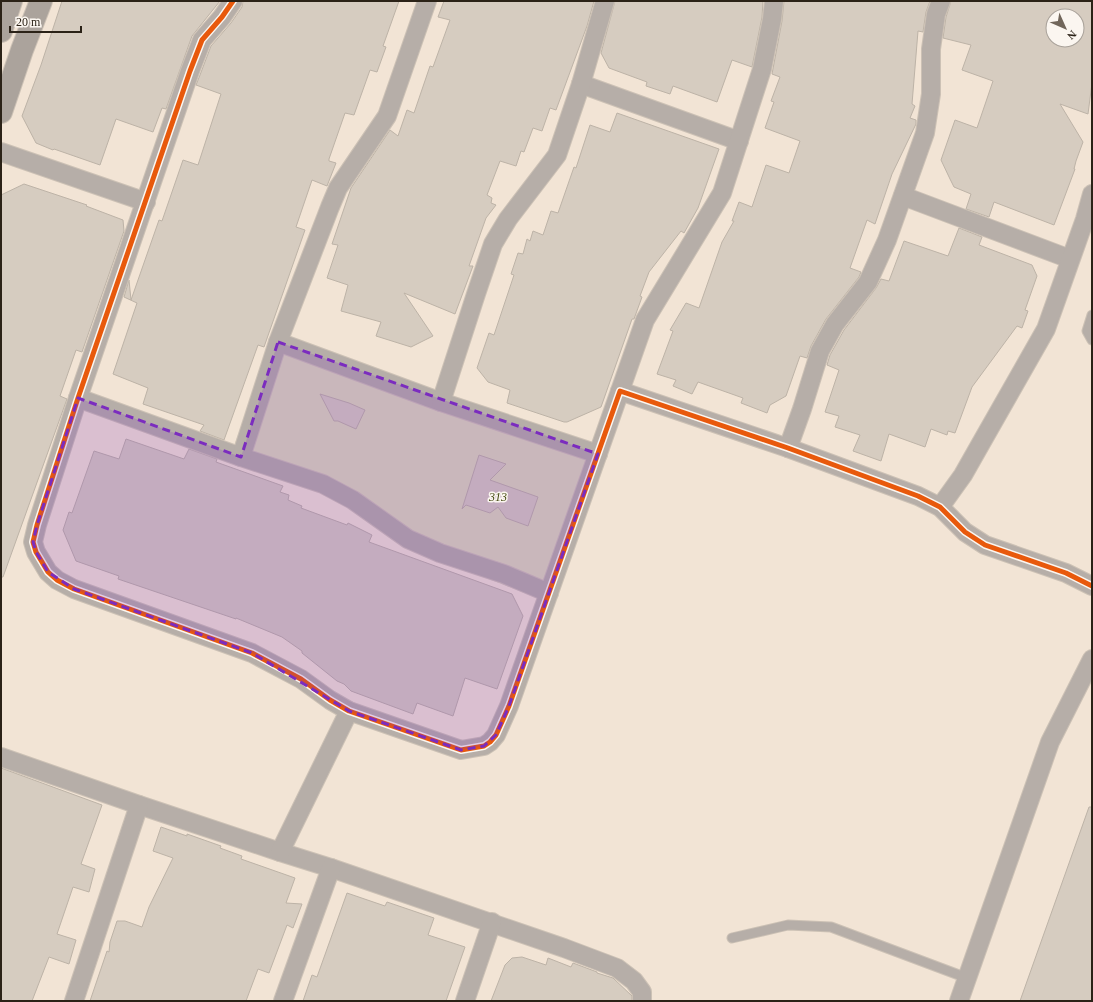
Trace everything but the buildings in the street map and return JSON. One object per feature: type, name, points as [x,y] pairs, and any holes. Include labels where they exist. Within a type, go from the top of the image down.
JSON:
[{"type":"street","points":[[1,31],[11,1]]},
{"type":"street","points":[[1,112],[22,50],[41,1]]},
{"type":"street","points":[[233,1],[222,17],[202,40],[78,398],[37,525],[33,542],[36,552],[48,572],[57,580],[74,589],[252,653],[301,679],[330,700],[349,711],[461,750],[484,746],[490,742],[496,735],[509,706],[645,320],[722,193],[762,68],[772,19],[774,1]]},
{"type":"street","points":[[240,457],[278,342],[338,188],[387,116],[426,1]]},
{"type":"street","points":[[442,402],[493,244],[508,219],[557,155],[581,84],[605,1]]},
{"type":"street","points":[[788,448],[820,351],[835,324],[868,282],[887,240],[925,133],[931,94],[931,49],[936,14],[941,1]]},
{"type":"street","points":[[581,84],[739,141]]},
{"type":"street","points":[[1,152],[146,202]]},
{"type":"street","points":[[940,507],[980,445],[1046,329],[1085,219],[1092,194]]},
{"type":"street","points":[[903,196],[1070,259]]},
{"type":"street","points":[[278,342],[442,402],[598,454]]},
{"type":"street","points":[[620,391],[788,448],[918,496],[940,507],[965,532],[985,545],[1066,573],[1092,586]]},
{"type":"street","points":[[78,398],[240,457],[323,484],[353,500],[408,539],[440,553],[504,574],[549,593]]},
{"type":"street","points":[[959,1001],[1050,742],[1092,659]]},
{"type":"street","points":[[280,852],[349,711]]},
{"type":"street","points":[[1,757],[139,806],[492,922],[617,968],[634,981],[642,992],[642,1001]]},
{"type":"street","points":[[74,1001],[139,806]]},
{"type":"street","points":[[283,1001],[331,868]]},
{"type":"street","points":[[465,1001],[492,922]]},
{"type":"lane","points":[[1092,316],[1088,331],[1092,340]]},
{"type":"lane","points":[[732,938],[788,925],[830,927],[967,978]]},
{"type":"highlighted area","points":[[278,342],[598,454],[509,706],[496,735],[484,746],[461,750],[349,711],[252,653],[74,589],[48,572],[36,552],[33,542],[37,525],[78,398],[241,457]]},
{"type":"green space","name":"313","points":[[275,332],[604,451],[548,602],[429,556],[358,501],[230,457]]},
{"type":"cycle path","points":[[233,1],[222,17],[202,40],[190,71],[78,398],[37,525],[33,542],[36,552],[48,572],[57,580],[74,589],[252,653],[301,679],[330,700],[349,711],[461,750],[484,746],[496,735],[509,706],[620,391],[788,448],[918,496],[940,507],[965,532],[985,545],[1066,573],[1092,586]]}]
